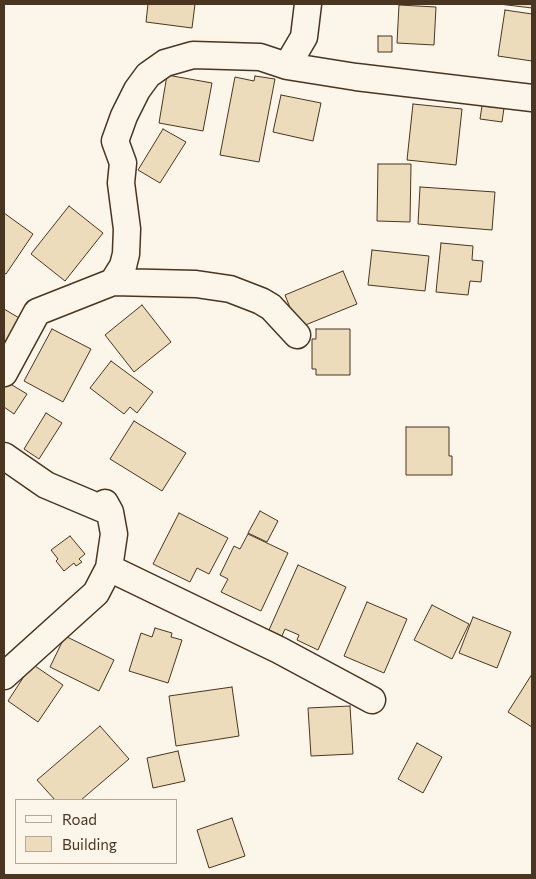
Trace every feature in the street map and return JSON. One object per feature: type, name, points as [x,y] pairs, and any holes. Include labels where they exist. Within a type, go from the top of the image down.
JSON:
[{"type":"street","points":[[287,66],[304,37],[308,4]]},
{"type":"street","points":[[113,282],[123,266],[127,237],[121,183],[123,163],[116,141],[124,116],[137,90],[148,75],[165,63],[193,55],[260,57],[287,66],[356,77],[532,98]]},
{"type":"street","points":[[4,373],[37,312],[113,282],[196,284],[230,289],[271,307],[297,336]]},
{"type":"street","points":[[4,456],[46,485],[110,512],[105,504],[110,512],[114,534],[109,568],[96,593],[4,676]]},
{"type":"street","points":[[109,568],[279,650],[372,700]]},
{"type":"building","points":[[148,4],[195,4],[192,28],[146,22]]},
{"type":"building","points":[[499,4],[532,4],[532,8]]},
{"type":"building","points":[[399,5],[436,7],[434,45],[397,43]]},
{"type":"building","points":[[505,10],[532,14],[532,61],[498,56]]},
{"type":"building","points":[[378,36],[392,36],[392,52],[378,52]]},
{"type":"building","points":[[167,75],[212,83],[203,131],[159,123]]},
{"type":"building","points":[[255,76],[275,79],[259,162],[220,155],[235,77],[254,81]]},
{"type":"building","points":[[281,95],[321,103],[313,141],[273,132]]},
{"type":"building","points":[[413,104],[462,109],[456,165],[407,160]]},
{"type":"building","points":[[482,106],[504,108],[502,122],[480,119]]},
{"type":"building","points":[[163,129],[186,142],[160,183],[138,170]]},
{"type":"building","points":[[378,164],[411,164],[410,222],[377,221]]},
{"type":"building","points":[[420,187],[495,192],[492,230],[418,224]]},
{"type":"building","points":[[69,206],[103,233],[65,281],[31,254]]},
{"type":"building","points":[[4,213],[33,234],[6,274],[4,273]]},
{"type":"building","points":[[441,243],[473,246],[472,260],[483,261],[481,282],[470,281],[468,295],[436,292]]},
{"type":"building","points":[[372,250],[429,256],[425,291],[368,285]]},
{"type":"building","points":[[343,271],[357,304],[298,328],[285,295]]},
{"type":"building","points":[[142,305],[171,342],[134,372],[105,335]]},
{"type":"building","points":[[4,309],[26,322],[4,358]]},
{"type":"building","points":[[52,329],[91,349],[63,402],[24,381]]},
{"type":"building","points":[[316,329],[350,329],[350,375],[316,375],[316,369],[312,369],[312,339],[316,339]]},
{"type":"building","points":[[111,361],[153,392],[137,413],[130,407],[124,414],[90,388]]},
{"type":"building","points":[[7,382],[27,394],[14,414],[4,407],[4,387]]},
{"type":"building","points":[[46,413],[62,423],[39,459],[24,449]]},
{"type":"building","points":[[134,421],[186,453],[162,491],[110,459]]},
{"type":"building","points":[[406,427],[449,427],[449,456],[452,456],[452,475],[406,475]]},
{"type":"building","points":[[260,511],[278,521],[267,542],[248,533]]},
{"type":"building","points":[[179,513],[228,538],[209,574],[197,568],[190,582],[153,564]]},
{"type":"building","points":[[248,534],[288,553],[261,611],[221,592],[228,579],[220,575],[234,546],[240,549]]},
{"type":"building","points":[[70,536],[85,554],[79,559],[82,562],[76,566],[74,563],[64,571],[56,561],[58,559],[51,550]]},
{"type":"building","points":[[298,565],[346,587],[318,650],[297,640],[299,635],[285,629],[282,636],[269,630]]},
{"type":"building","points":[[367,602],[407,619],[384,673],[344,656]]},
{"type":"building","points":[[432,605],[469,624],[452,659],[414,640]]},
{"type":"building","points":[[473,617],[511,632],[497,668],[459,653]]},
{"type":"building","points":[[155,628],[172,633],[171,637],[182,640],[168,683],[129,671],[141,633],[152,637]]},
{"type":"building","points":[[65,636],[114,660],[99,691],[50,667]]},
{"type":"building","points":[[32,664],[63,685],[38,722],[8,701]]},
{"type":"building","points":[[532,674],[532,727],[508,712]]},
{"type":"building","points":[[232,687],[239,736],[176,746],[169,696]]},
{"type":"building","points":[[350,706],[353,754],[311,756],[308,708]]},
{"type":"building","points":[[100,726],[129,759],[82,799],[54,799],[37,780]]},
{"type":"building","points":[[417,743],[442,757],[423,793],[398,779]]},
{"type":"building","points":[[178,751],[185,781],[153,788],[147,758]]},
{"type":"building","points":[[232,818],[245,856],[209,868],[197,830]]}]
